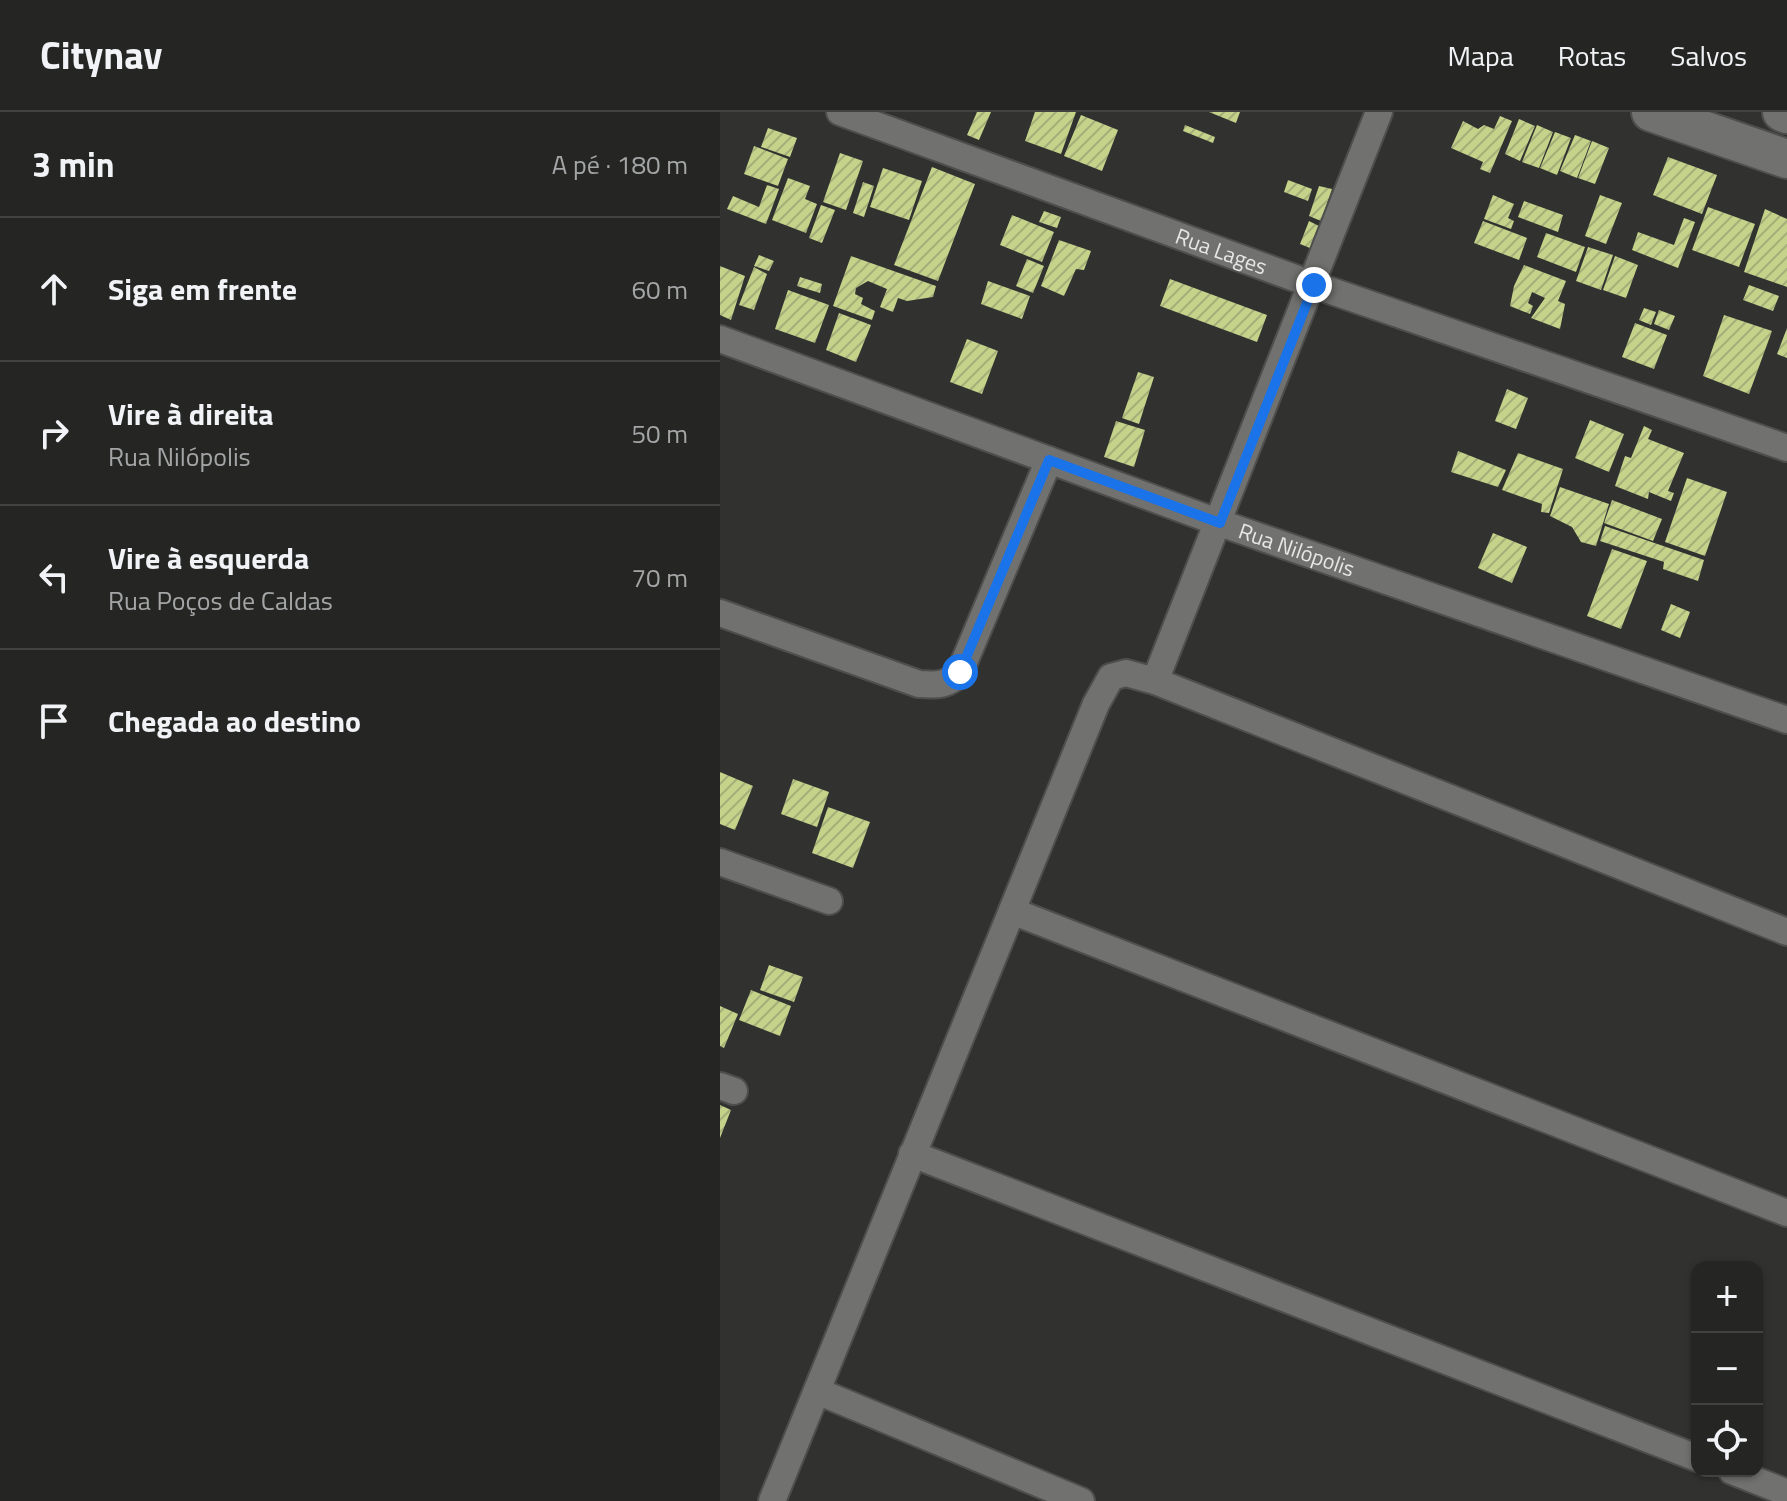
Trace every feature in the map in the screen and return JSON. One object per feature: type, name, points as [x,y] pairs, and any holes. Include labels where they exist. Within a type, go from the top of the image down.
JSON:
[{"type":"main road","points":[[1670,115],[1787,159]]},
{"type":"street","name":"Rua Lages","points":[[840,112],[1314,285],[1787,448]]},
{"type":"street","points":[[1155,681],[1314,285],[1379,112]]},
{"type":"street","name":"Rua Nilópolis","points":[[720,339],[1220,523],[1787,720]]},
{"type":"street","points":[[720,613],[919,684],[942,685],[952,681],[960,672],[1049,460]]},
{"type":"street","points":[[772,1501],[1096,704],[1111,677],[1126,673],[1155,681],[1787,932]]},
{"type":"street","points":[[720,862],[829,901]]},
{"type":"street","points":[[1012,911],[1787,1213]]},
{"type":"street","points":[[912,1154],[1691,1456]]},
{"type":"street","points":[[817,1391],[1081,1501]]},
{"type":"street","points":[[1746,1477],[1784,1493]]},
{"type":"building","points":[[977,112],[991,112],[979,140],[967,135]]},
{"type":"building","points":[[1035,112],[1076,112],[1061,154],[1025,141]]},
{"type":"building","points":[[1209,112],[1240,112],[1236,123]]},
{"type":"building","points":[[1081,115],[1118,130],[1102,171],[1064,156]]},
{"type":"building","points":[[1500,116],[1512,121],[1490,173],[1480,169],[1483,162],[1451,148],[1463,121],[1478,129],[1484,125],[1494,129]]},
{"type":"building","points":[[1519,119],[1535,126],[1520,161],[1505,154]]},
{"type":"building","points":[[1185,125],[1215,137],[1213,143],[1183,131]]},
{"type":"building","points":[[1537,125],[1553,132],[1539,168],[1522,162]]},
{"type":"building","points":[[768,128],[797,138],[790,157],[761,147]]},
{"type":"building","points":[[1555,132],[1571,138],[1557,175],[1540,168]]},
{"type":"building","points":[[1575,135],[1591,141],[1577,178],[1560,171]]},
{"type":"building","points":[[1592,141],[1609,148],[1595,184],[1578,178]]},
{"type":"building","points":[[754,146],[788,159],[778,186],[744,174]]},
{"type":"building","points":[[840,153],[863,161],[846,210],[823,202]]},
{"type":"building","points":[[1668,157],[1717,175],[1702,214],[1653,195]]},
{"type":"building","points":[[932,167],[975,184],[938,281],[894,265]]},
{"type":"building","points":[[883,168],[922,181],[909,220],[870,207]]},
{"type":"building","points":[[788,178],[810,186],[805,199],[817,204],[806,233],[772,220]]},
{"type":"building","points":[[1288,180],[1312,189],[1308,201],[1284,192]]},
{"type":"building","points":[[863,182],[874,186],[864,217],[853,213]]},
{"type":"building","points":[[767,185],[779,189],[766,224],[727,209],[733,196],[759,207]]},
{"type":"building","points":[[1319,186],[1332,189],[1321,221],[1309,216]]},
{"type":"building","points":[[1493,195],[1514,204],[1508,218],[1514,221],[1511,229],[1484,219]]},
{"type":"building","points":[[1600,195],[1622,203],[1606,244],[1585,236]]},
{"type":"building","points":[[1524,201],[1563,215],[1558,232],[1518,217]]},
{"type":"building","points":[[821,205],[835,210],[822,243],[809,238]]},
{"type":"building","points":[[1708,207],[1755,224],[1739,267],[1692,250]]},
{"type":"building","points":[[1765,209],[1787,219],[1787,287],[1744,272]]},
{"type":"building","points":[[1044,211],[1061,217],[1057,228],[1039,222]]},
{"type":"building","points":[[1012,215],[1054,232],[1042,262],[1000,245]]},
{"type":"building","points":[[1684,218],[1695,222],[1678,268],[1632,250],[1638,232],[1674,245]]},
{"type":"building","points":[[1309,221],[1319,226],[1310,248],[1300,244]]},
{"type":"building","points":[[1483,221],[1527,238],[1519,260],[1474,243]]},
{"type":"building","points":[[1546,233],[1585,247],[1576,272],[1537,257]]},
{"type":"building","points":[[1059,240],[1091,251],[1084,270],[1076,269],[1064,296],[1041,286]]},
{"type":"building","points":[[1588,247],[1613,255],[1601,290],[1576,281]]},
{"type":"building","points":[[759,255],[774,261],[769,271],[754,266]]},
{"type":"building","points":[[851,256],[936,286],[933,297],[907,301],[898,298],[893,312],[880,307],[887,289],[868,281],[856,288],[855,294],[863,298],[861,304],[875,311],[872,320],[833,306]]},
{"type":"building","points":[[1615,256],[1638,265],[1626,298],[1603,290]]},
{"type":"building","points":[[1027,259],[1044,266],[1033,293],[1016,286]]},
{"type":"building","points":[[1524,265],[1566,281],[1558,301],[1565,304],[1560,329],[1531,318],[1545,298],[1532,292],[1528,303],[1533,306],[1530,314],[1510,306],[1514,286]]},
{"type":"building","points":[[720,266],[745,276],[731,320],[720,315]]},
{"type":"building","points":[[754,267],[767,274],[754,310],[739,305]]},
{"type":"building","points":[[800,277],[822,284],[820,293],[797,286]]},
{"type":"building","points":[[1170,279],[1267,315],[1257,342],[1160,306]]},
{"type":"building","points":[[988,281],[1030,296],[1022,319],[981,304]]},
{"type":"building","points":[[1749,285],[1779,296],[1773,311],[1743,300]]},
{"type":"building","points":[[788,290],[829,305],[815,343],[775,329]]},
{"type":"building","points":[[1644,308],[1656,312],[1651,325],[1639,320]]},
{"type":"building","points":[[1659,310],[1675,316],[1669,330],[1654,324]]},
{"type":"building","points":[[839,313],[871,325],[856,362],[826,350]]},
{"type":"building","points":[[1724,315],[1772,331],[1749,394],[1703,376]]},
{"type":"building","points":[[1635,323],[1667,335],[1654,369],[1622,357]]},
{"type":"building","points":[[1787,328],[1787,358],[1777,354]]},
{"type":"building","points":[[967,339],[998,351],[982,394],[950,382]]},
{"type":"building","points":[[1138,372],[1154,377],[1139,424],[1122,418]]},
{"type":"building","points":[[1507,389],[1528,398],[1516,429],[1495,421]]},
{"type":"building","points":[[1590,420],[1624,434],[1609,472],[1575,458]]},
{"type":"building","points":[[1116,421],[1145,430],[1134,467],[1104,457]]},
{"type":"building","points":[[1644,426],[1652,430],[1648,439],[1684,453],[1668,491],[1674,493],[1671,501],[1649,492],[1648,499],[1615,486],[1625,456],[1631,458]]},
{"type":"building","points":[[1458,451],[1506,470],[1498,487],[1451,472]]},
{"type":"building","points":[[1518,453],[1563,469],[1549,513],[1541,512],[1542,504],[1502,490]]},
{"type":"building","points":[[1687,478],[1727,492],[1705,556],[1665,542]]},
{"type":"building","points":[[1560,487],[1609,504],[1596,546],[1581,542],[1572,527],[1550,516]]},
{"type":"building","points":[[1612,500],[1662,519],[1653,541],[1604,523]]},
{"type":"building","points":[[1605,526],[1704,560],[1698,581],[1663,569],[1664,562],[1600,541]]},
{"type":"building","points":[[1493,533],[1527,547],[1512,583],[1478,568]]},
{"type":"building","points":[[1612,549],[1647,561],[1621,629],[1587,616]]},
{"type":"building","points":[[1671,604],[1690,612],[1680,638],[1661,630]]},
{"type":"building","points":[[720,772],[753,786],[735,830],[720,824]]},
{"type":"building","points":[[793,779],[829,792],[817,827],[781,814]]},
{"type":"building","points":[[828,807],[870,822],[853,868],[812,853]]},
{"type":"building","points":[[769,965],[803,977],[794,1002],[760,990]]},
{"type":"building","points":[[751,990],[791,1006],[780,1036],[739,1020]]},
{"type":"building","points":[[720,1006],[738,1014],[724,1048],[720,1046]]},
{"type":"building","points":[[720,1105],[731,1110],[720,1138]]},
{"type":"route","points":[[960,672],[1049,460],[1220,523],[1314,285]]}]
